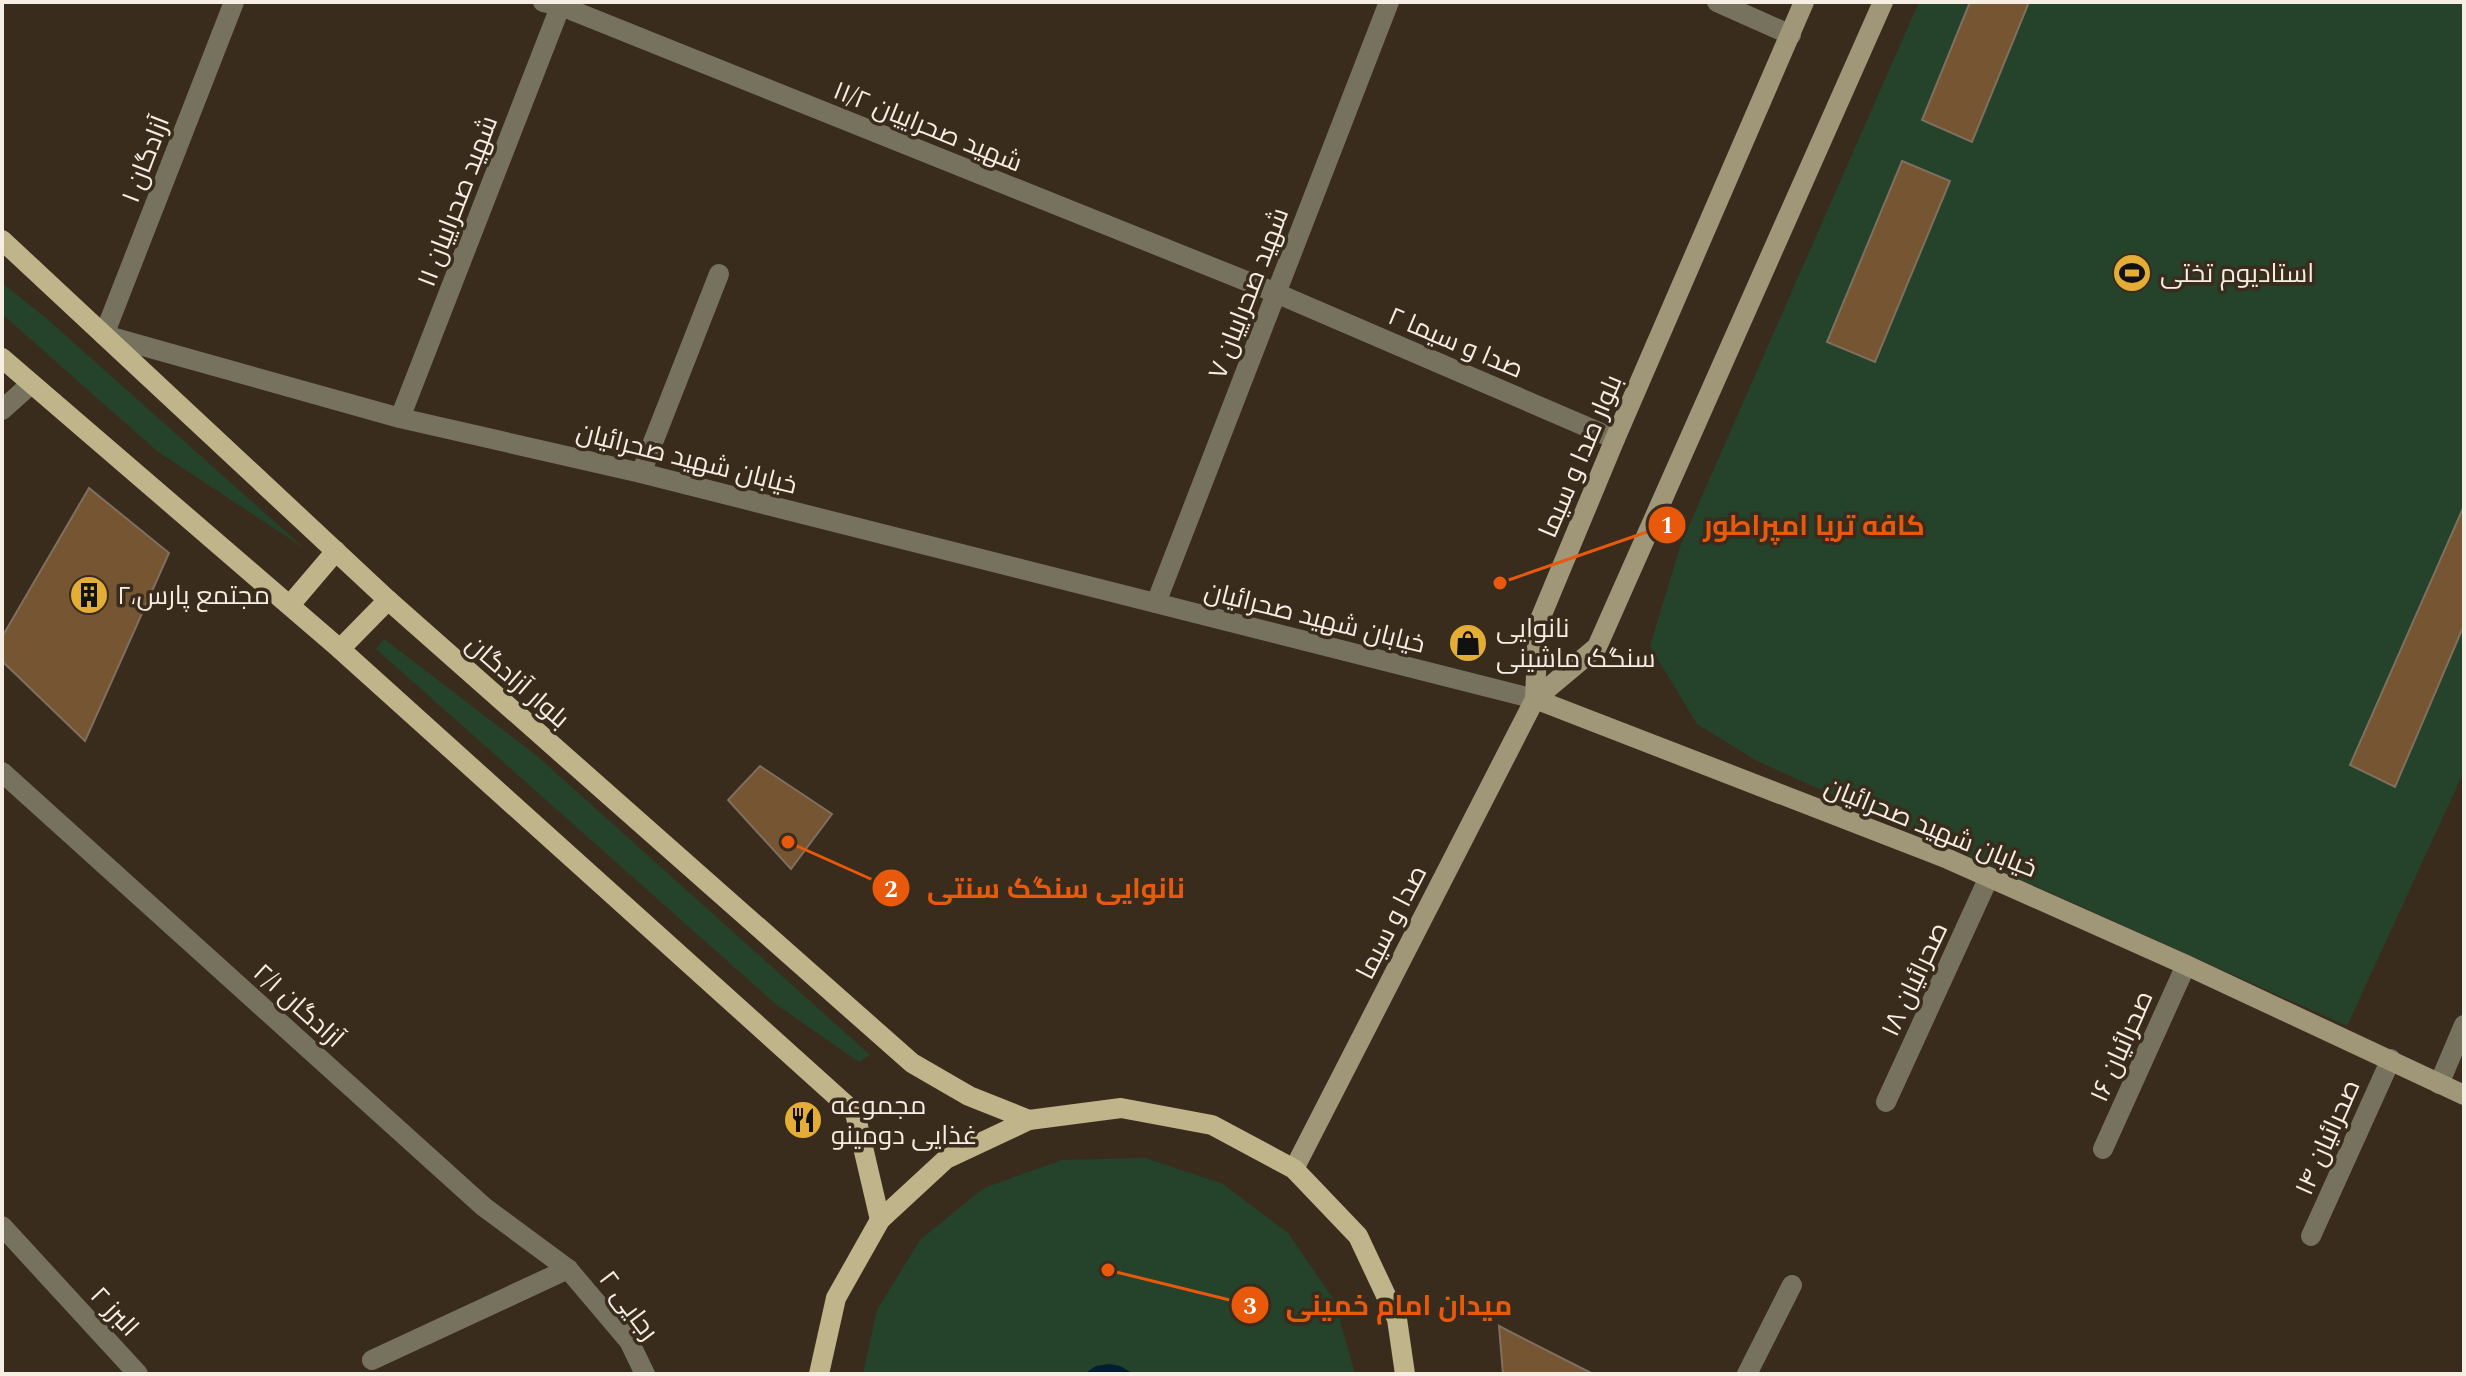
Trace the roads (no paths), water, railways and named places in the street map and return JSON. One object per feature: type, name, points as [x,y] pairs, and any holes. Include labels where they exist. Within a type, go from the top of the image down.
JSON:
[{"type":"main road","name":"بلوار صدا و سیما","points":[[1535,699],[1538,624],[1804,2]]},
{"type":"main road","points":[[1535,699],[1597,647],[1883,2]]},
{"type":"main road","name":"بلوار آزادگان","points":[[2,240],[388,600],[912,1063],[969,1096],[1029,1120]]},
{"type":"main road","points":[[2,358],[340,649],[855,1113],[880,1220]]},
{"type":"main road","points":[[290,605],[336,551]]},
{"type":"main road","points":[[340,649],[388,600]]},
{"type":"main road","name":"خیابان شهید صحرائیان","points":[[1535,699],[1934,853],[2186,965],[2464,1095]]},
{"type":"main road","name":"صدا و سیما","points":[[1294,1169],[1535,699]]},
{"type":"main road","points":[[819,1374],[836,1298],[880,1220],[946,1159],[1029,1120],[1121,1108],[1212,1125],[1294,1169],[1358,1236],[1397,1319],[1405,1374]]},
{"type":"street","name":"آزادگان ۱","points":[[104,335],[234,2]]},
{"type":"street","name":"شهید صحراییان ۷","points":[[1156,603],[1389,2]]},
{"type":"street","points":[[1717,2],[1791,35]]},
{"type":"street","name":"شهید صحراییان ۱۱/۲","points":[[555,3],[1276,293]]},
{"type":"street","name":"شهید صحراییان ۱۱","points":[[400,418],[555,3]]},
{"type":"street","points":[[641,473],[719,274]]},
{"type":"street","name":"صدا و سیما ۲","points":[[1276,293],[1615,439]]},
{"type":"street","name":"خیابان شهید صحرائیان","points":[[104,335],[400,418],[641,473],[1535,699]]},
{"type":"street","points":[[2,410],[31,384]]},
{"type":"street","name":"آزادگان ۲/۱","points":[[2,772],[484,1207],[568,1269]]},
{"type":"street","name":"صحرائیان ۱۸","points":[[1886,1102],[1989,877]]},
{"type":"street","name":"صحرائیان ۱۶","points":[[2103,1149],[2186,965]]},
{"type":"street","points":[[2439,1084],[2464,1025]]},
{"type":"street","name":"صحرائیان ۱۴","points":[[2311,1236],[2391,1059]]},
{"type":"street","name":"البرز ۲","points":[[2,1226],[138,1374]]},
{"type":"street","points":[[372,1360],[568,1269]]},
{"type":"street","name":"رجایی ۲","points":[[568,1269],[629,1341],[645,1374]]},
{"type":"street","points":[[1747,1374],[1792,1285]]},
{"type":"water","points":[[1109,1364],[1134,1374],[1084,1374],[1096,1366]]},
{"type":"place","name":"استادیوم تختی","points":[[2132,273]]},
{"type":"place","name":"کافه تریا امپراطور","points":[[1500,583]]},
{"type":"place","name":"۲،مجتمع پارس","points":[[89,595]]},
{"type":"place","name":"نانوایی سنگک ماشینی","points":[[1468,643]]},
{"type":"place","name":"نانوایی سنگک سنتی","points":[[788,842]]},
{"type":"place","name":"مجموعه غذایى دومینو","points":[[803,1120]]},
{"type":"place","name":"میدان امام خمینی","points":[[1108,1270]]}]
